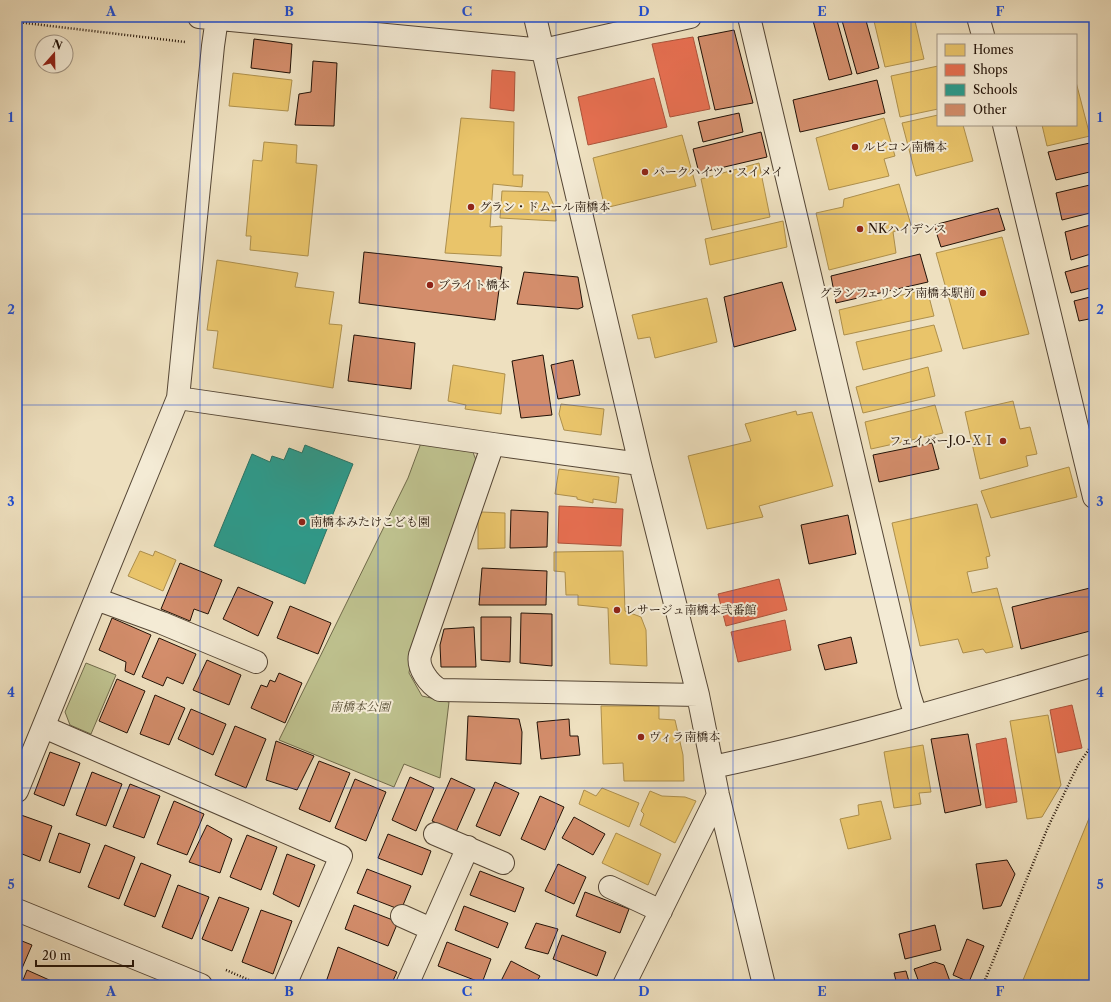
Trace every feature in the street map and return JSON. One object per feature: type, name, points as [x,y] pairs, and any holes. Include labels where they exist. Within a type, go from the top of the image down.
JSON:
[{"type":"street","points":[[535,17],[640,464],[698,695],[718,795],[764,985]]},
{"type":"street","points":[[17,791],[178,398],[213,46],[208,18],[543,50],[690,17]]},
{"type":"street","points":[[749,17],[907,686],[916,716]]},
{"type":"street","points":[[978,17],[983,34]]},
{"type":"street","points":[[1004,126],[1094,497]]},
{"type":"street","points":[[178,398],[640,464]]},
{"type":"street","points":[[492,444],[420,655],[419,663],[429,681],[440,690],[698,695]]},
{"type":"street","points":[[96,599],[162,623],[256,662]]},
{"type":"street","points":[[713,767],[753,759],[916,716],[1094,665]]},
{"type":"street","points":[[44,727],[340,856],[285,985]]},
{"type":"street","points":[[624,985],[718,795]]},
{"type":"street","points":[[435,834],[504,863]]},
{"type":"street","points":[[406,985],[468,847]]},
{"type":"street","points":[[610,886],[661,911]]},
{"type":"street","points":[[17,910],[201,985]]},
{"type":"street","points":[[402,916],[431,929]]},
{"type":"path","points":[[17,22],[213,46]]},
{"type":"path","points":[[983,985],[1048,827],[1078,765],[1094,742]]},
{"type":"green space","name":"南橋本公園","points":[[421,443],[472,450],[476,460],[411,659],[409,673],[422,696],[449,702],[440,778],[404,764],[394,787],[279,740],[408,478]]},
{"type":"green space","points":[[86,663],[116,675],[91,734],[70,725],[65,712]]},
{"type":"building: Homes","points":[[873,17],[914,17],[924,59],[885,67]]},
{"type":"building: Homes","points":[[937,66],[937,109],[900,117],[891,76]]},
{"type":"building: Homes","points":[[233,73],[292,80],[288,111],[229,106]]},
{"type":"building: Homes","points":[[1077,86],[1090,136],[1047,146],[1042,126],[1077,126]]},
{"type":"building: Homes","points":[[937,115],[937,126],[963,126],[973,161],[916,176],[902,123]]},
{"type":"building: Homes","name":"グラン・ドムール南橋本","points":[[461,118],[514,122],[513,175],[523,175],[522,187],[493,184],[490,227],[502,226],[501,256],[445,253]]},
{"type":"building: Homes","name":"ルビコン南橋本","points":[[884,118],[895,156],[884,159],[889,176],[829,190],[816,138]]},
{"type":"building: Homes","name":"パークハイツ・スイメイ","points":[[682,135],[696,186],[605,208],[593,158]]},
{"type":"building: Homes","points":[[264,142],[297,145],[296,163],[317,165],[308,256],[250,250],[251,236],[246,236],[253,160],[262,161]]},
{"type":"building: Homes","points":[[759,163],[770,217],[712,230],[701,179]]},
{"type":"building: Homes","name":"NKハイデンス","points":[[899,184],[911,225],[893,232],[896,253],[829,270],[816,213],[843,207],[844,199]]},
{"type":"building: Homes","points":[[502,191],[548,192],[555,208],[556,221],[500,218]]},
{"type":"building: Homes","points":[[783,221],[787,247],[710,265],[705,239]]},
{"type":"building: Homes","name":"グランフェリシア南橋本駅前","points":[[1002,237],[1029,334],[963,349],[936,253]]},
{"type":"building: Homes","points":[[217,260],[298,273],[295,287],[334,292],[329,324],[342,325],[333,388],[213,368],[218,331],[207,330]]},
{"type":"building: Homes","points":[[927,289],[934,316],[844,335],[839,310]]},
{"type":"building: Homes","points":[[707,298],[717,342],[655,358],[650,337],[638,339],[632,315]]},
{"type":"building: Homes","points":[[934,325],[942,351],[863,370],[856,342]]},
{"type":"building: Homes","points":[[453,365],[505,374],[501,414],[465,409],[466,405],[448,401]]},
{"type":"building: Homes","points":[[928,367],[935,396],[863,413],[856,387]]},
{"type":"building: Homes","name":"フェイバーJ.O-ⅩⅠ","points":[[1013,401],[1020,429],[1030,427],[1037,454],[1026,456],[1028,466],[980,479],[965,412]]},
{"type":"building: Homes","points":[[561,404],[604,409],[601,435],[564,430],[559,414]]},
{"type":"building: Homes","points":[[935,405],[943,433],[871,449],[865,422]]},
{"type":"building: Homes","points":[[796,411],[797,415],[812,412],[833,486],[759,506],[763,517],[707,529],[688,456],[751,441],[745,424]]},
{"type":"building: Homes","points":[[1069,467],[1077,497],[991,518],[981,491]]},
{"type":"building: Homes","points":[[559,469],[619,477],[616,503],[593,499],[593,503],[577,499],[577,497],[555,494]]},
{"type":"building: Homes","points":[[977,504],[990,556],[986,557],[988,568],[967,572],[972,593],[997,588],[1013,647],[986,653],[983,649],[963,653],[958,639],[920,646],[892,523]]},
{"type":"building: Homes","points":[[482,512],[505,513],[505,548],[478,549],[478,519]]},
{"type":"building: Homes","points":[[140,551],[153,556],[155,551],[176,560],[163,591],[128,576]]},
{"type":"building: Homes","name":"レサージュ南橋本弐番館","points":[[623,551],[625,611],[641,617],[646,630],[647,666],[610,664],[608,608],[578,605],[578,595],[566,595],[565,572],[554,571],[554,552]]},
{"type":"building: Homes","name":"ヴィラ南橋本","points":[[601,706],[659,706],[659,719],[675,720],[683,755],[684,781],[624,781],[623,763],[603,764]]},
{"type":"building: Homes","points":[[1048,715],[1061,785],[1042,817],[1027,819],[1010,721]]},
{"type":"building: Homes","points":[[923,745],[931,792],[919,793],[921,804],[894,808],[884,752]]},
{"type":"building: Homes","points":[[602,788],[639,803],[629,827],[579,804],[584,790],[596,796]]},
{"type":"building: Homes","points":[[650,791],[662,796],[685,797],[696,801],[675,843],[640,825],[644,814],[641,811]]},
{"type":"building: Homes","points":[[881,801],[891,839],[848,849],[840,819],[859,815],[858,805]]},
{"type":"building: Homes","points":[[1092,811],[1094,811],[1094,974],[1089,985],[1021,985]]},
{"type":"building: Homes","points":[[616,833],[661,854],[648,885],[602,863]]},
{"type":"building: Shops","points":[[693,37],[710,109],[670,117],[652,44]]},
{"type":"building: Shops","points":[[492,70],[515,72],[514,111],[490,108]]},
{"type":"building: Shops","points":[[654,78],[667,127],[588,145],[578,97]]},
{"type":"building: Shops","points":[[559,506],[623,509],[621,546],[558,543]]},
{"type":"building: Shops","points":[[779,579],[787,610],[726,626],[718,594]]},
{"type":"building: Shops","points":[[785,620],[791,650],[738,662],[731,632]]},
{"type":"building: Shops","points":[[1072,705],[1082,748],[1058,753],[1050,710]]},
{"type":"building: Shops","points":[[1006,738],[1017,802],[986,808],[976,744]]},
{"type":"building: Schools","points":[[305,445],[353,464],[305,584],[214,546],[252,454],[270,462],[272,456],[284,460],[289,448],[302,453]]},
{"type":"building: Other","points":[[423,17],[437,17],[437,20]]},
{"type":"building: Other","points":[[451,17],[466,17],[466,19]]},
{"type":"building: Other","points":[[812,17],[836,17],[852,74],[829,80]]},
{"type":"building: Other","points":[[841,17],[865,17],[879,68],[857,74]]},
{"type":"building: Other","points":[[734,30],[753,103],[715,110],[698,37]]},
{"type":"building: Other","points":[[254,39],[292,44],[290,73],[251,68]]},
{"type":"building: Other","points":[[313,61],[337,63],[334,126],[295,125],[299,94],[311,92]]},
{"type":"building: Other","points":[[877,80],[885,113],[800,132],[793,100]]},
{"type":"building: Other","points":[[739,113],[743,132],[703,142],[698,122]]},
{"type":"building: Other","points":[[761,132],[767,157],[699,173],[693,149]]},
{"type":"building: Other","points":[[1090,143],[1094,156],[1094,171],[1056,180],[1048,152]]},
{"type":"building: Other","points":[[1094,184],[1094,212],[1062,220],[1056,193]]},
{"type":"building: Other","points":[[998,208],[1005,230],[941,247],[934,225]]},
{"type":"building: Other","points":[[1094,224],[1094,253],[1071,260],[1065,232]]},
{"type":"building: Other","name":"ブライト橋本","points":[[364,252],[502,267],[495,320],[359,303]]},
{"type":"building: Other","points":[[920,254],[928,282],[836,303],[831,276]]},
{"type":"building: Other","points":[[1094,264],[1094,287],[1071,293],[1065,272]]},
{"type":"building: Other","points":[[524,272],[578,277],[583,307],[578,309],[517,304]]},
{"type":"building: Other","points":[[782,282],[796,330],[734,347],[724,297]]},
{"type":"building: Other","points":[[1094,296],[1094,318],[1079,321],[1074,301]]},
{"type":"building: Other","points":[[354,335],[415,343],[411,389],[348,381]]},
{"type":"building: Other","points":[[543,355],[552,415],[521,418],[512,361]]},
{"type":"building: Other","points":[[573,360],[580,395],[558,399],[551,365]]},
{"type":"building: Other","points":[[1094,385],[1094,397],[1091,386]]},
{"type":"building: Other","points":[[932,443],[939,469],[879,482],[873,455]]},
{"type":"building: Other","points":[[511,510],[548,512],[547,547],[510,548]]},
{"type":"building: Other","points":[[848,515],[856,554],[809,564],[801,525]]},
{"type":"building: Other","points":[[180,563],[222,580],[208,614],[194,609],[190,621],[161,609]]},
{"type":"building: Other","points":[[482,568],[547,571],[546,605],[479,605]]},
{"type":"building: Other","points":[[238,587],[273,602],[258,636],[223,619]]},
{"type":"building: Other","points":[[1090,588],[1094,601],[1094,630],[1021,649],[1012,607]]},
{"type":"building: Other","points":[[290,606],[331,623],[318,654],[277,638]]},
{"type":"building: Other","points":[[521,613],[552,614],[552,666],[520,663]]},
{"type":"building: Other","points":[[481,617],[511,617],[510,662],[481,660]]},
{"type":"building: Other","points":[[112,618],[151,635],[134,675],[125,671],[126,662],[99,650]]},
{"type":"building: Other","points":[[474,627],[476,667],[441,667],[440,645],[444,629]]},
{"type":"building: Other","points":[[851,637],[857,663],[825,670],[818,645]]},
{"type":"building: Other","points":[[159,638],[196,654],[183,684],[167,677],[163,686],[142,677]]},
{"type":"building: Other","points":[[207,660],[241,675],[229,705],[193,690]]},
{"type":"building: Other","points":[[279,673],[302,683],[285,723],[251,708],[261,685],[267,687],[270,680],[275,682]]},
{"type":"building: Other","points":[[117,679],[145,691],[127,733],[99,721]]},
{"type":"building: Other","points":[[155,695],[185,708],[169,745],[140,734]]},
{"type":"building: Other","points":[[191,709],[226,724],[213,755],[178,739]]},
{"type":"building: Other","points":[[468,716],[519,719],[522,732],[521,764],[466,760]]},
{"type":"building: Other","points":[[569,719],[570,736],[578,736],[580,755],[541,759],[537,722]]},
{"type":"building: Other","points":[[235,726],[266,739],[246,788],[215,775]]},
{"type":"building: Other","points":[[968,734],[981,805],[945,813],[931,739]]},
{"type":"building: Other","points":[[276,741],[314,756],[297,790],[266,780]]},
{"type":"building: Other","points":[[50,752],[80,763],[64,806],[34,794]]},
{"type":"building: Other","points":[[319,761],[350,773],[330,822],[299,809]]},
{"type":"building: Other","points":[[92,772],[122,784],[106,826],[76,815]]},
{"type":"building: Other","points":[[410,777],[434,788],[416,831],[392,820]]},
{"type":"building: Other","points":[[451,778],[475,789],[456,832],[432,821]]},
{"type":"building: Other","points":[[355,779],[386,792],[366,841],[335,828]]},
{"type":"building: Other","points":[[495,782],[519,793],[500,836],[476,826]]},
{"type":"building: Other","points":[[130,784],[160,796],[144,838],[113,827]]},
{"type":"building: Other","points":[[540,796],[564,807],[545,850],[521,839]]},
{"type":"building: Other","points":[[174,801],[204,814],[187,855],[157,844]]},
{"type":"building: Other","points":[[21,815],[52,826],[40,861],[17,852],[17,826]]},
{"type":"building: Other","points":[[574,817],[605,834],[593,855],[562,838]]},
{"type":"building: Other","points":[[207,825],[232,839],[220,873],[189,862]]},
{"type":"building: Other","points":[[59,833],[90,844],[80,873],[49,862]]},
{"type":"building: Other","points":[[388,834],[431,851],[422,875],[378,858]]},
{"type":"building: Other","points":[[247,835],[277,847],[261,890],[230,877]]},
{"type":"building: Other","points":[[105,845],[135,857],[119,899],[88,887]]},
{"type":"building: Other","points":[[287,854],[315,865],[299,907],[273,894]]},
{"type":"building: Other","points":[[1007,860],[1015,874],[1001,906],[983,909],[976,864]]},
{"type":"building: Other","points":[[141,863],[171,875],[155,917],[124,905]]},
{"type":"building: Other","points":[[558,864],[586,877],[574,904],[545,891]]},
{"type":"building: Other","points":[[367,869],[411,886],[401,910],[357,893]]},
{"type":"building: Other","points":[[480,871],[524,888],[515,912],[470,895]]},
{"type":"building: Other","points":[[178,885],[209,897],[192,939],[162,927]]},
{"type":"building: Other","points":[[585,892],[629,909],[620,933],[576,916]]},
{"type":"building: Other","points":[[219,897],[249,908],[232,951],[202,939]]},
{"type":"building: Other","points":[[354,905],[398,922],[388,946],[345,929]]},
{"type":"building: Other","points":[[464,906],[508,923],[498,948],[455,930]]},
{"type":"building: Other","points":[[261,910],[292,921],[273,974],[242,962]]},
{"type":"building: Other","points":[[536,923],[558,929],[548,954],[525,948]]},
{"type":"building: Other","points":[[935,925],[941,950],[905,959],[899,934]]},
{"type":"building: Other","points":[[562,935],[606,952],[597,976],[553,959]]},
{"type":"building: Other","points":[[17,939],[32,945],[20,973],[17,972]]},
{"type":"building: Other","points":[[967,939],[984,946],[969,982],[953,975]]},
{"type":"building: Other","points":[[447,942],[491,959],[482,983],[438,966]]},
{"type":"building: Other","points":[[338,947],[397,972],[391,985],[325,985]]},
{"type":"building: Other","points":[[511,961],[540,976],[535,985],[499,985]]},
{"type":"building: Other","points":[[935,962],[944,965],[951,984],[920,985],[914,969]]},
{"type":"building: Other","points":[[27,970],[56,983],[55,985],[21,985]]},
{"type":"building: Other","points":[[906,971],[910,985],[897,985],[894,973]]},
{"type":"building: Other","points":[[425,981],[434,985],[423,985]]},
{"type":"place","name":"ルビコン南橋本","points":[[855,147]]},
{"type":"place","name":"パークハイツ・スイメイ","points":[[645,172]]},
{"type":"place","name":"グラン・ドムール南橋本","points":[[471,207]]},
{"type":"place","name":"NKハイデンス","points":[[860,229]]},
{"type":"place","name":"ブライト橋本","points":[[430,285]]},
{"type":"place","name":"グランフェリシア南橋本駅前","points":[[983,293]]},
{"type":"place","name":"フェイバーJ.O-ⅩⅠ","points":[[1003,441]]},
{"type":"place","name":"南橋本みたけこども園","points":[[302,522]]},
{"type":"place","name":"レサージュ南橋本弐番館","points":[[617,610]]},
{"type":"place","name":"ヴィラ南橋本","points":[[641,737]]}]
